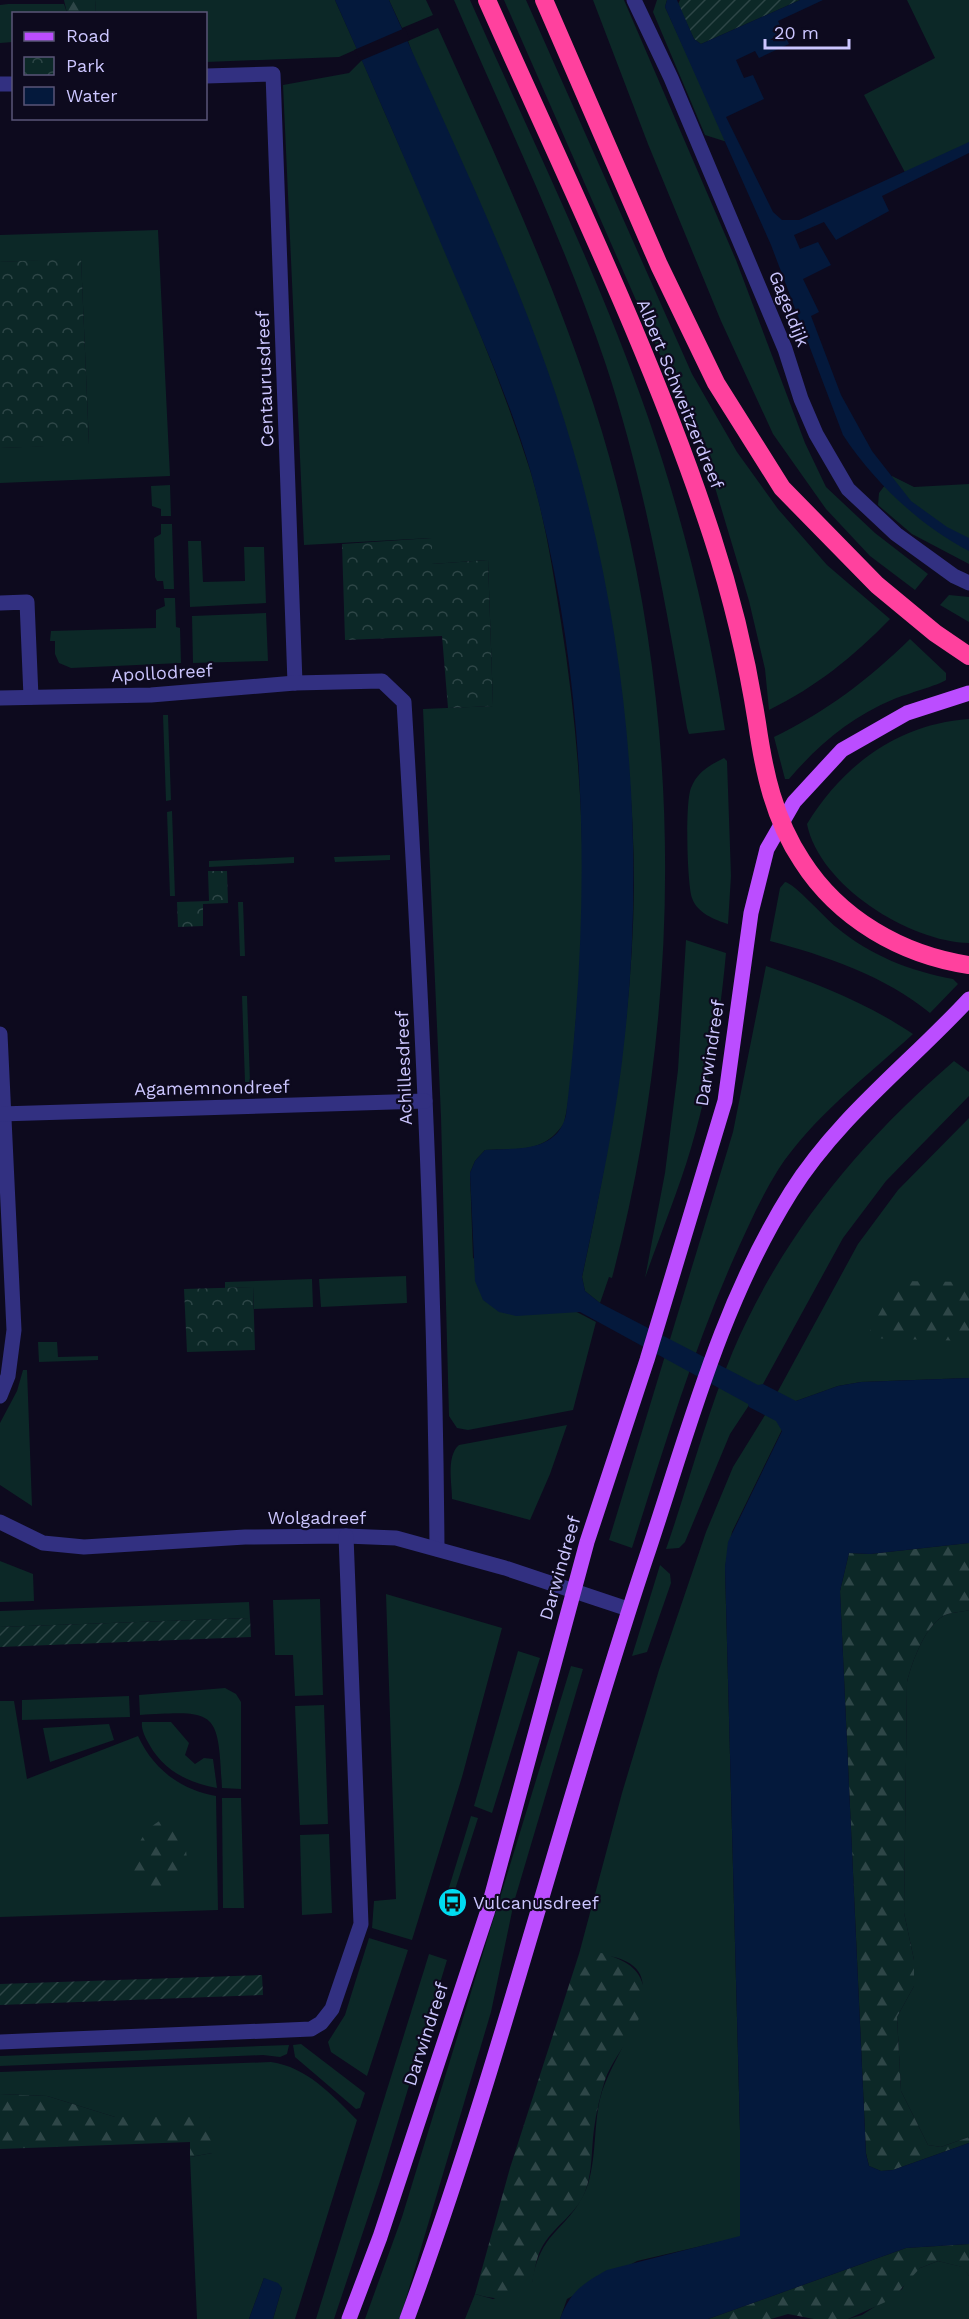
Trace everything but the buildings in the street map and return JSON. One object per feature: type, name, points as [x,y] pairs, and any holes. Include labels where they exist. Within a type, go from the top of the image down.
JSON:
[{"type":"highway","name":"Albert Schweitzerdreef","points":[[487,0],[606,270],[693,478],[737,624],[766,781],[781,822],[801,861],[813,877],[825,892],[853,917],[892,943],[946,961],[969,965]]},
{"type":"highway","name":"Albert Schweitzerdreef","points":[[544,0],[659,264],[716,383],[782,488],[877,585],[935,633],[969,656]]},
{"type":"main road","name":"Darwindreef","points":[[349,2319],[380,2237],[487,1913],[573,1591],[647,1360],[725,1101],[751,913],[762,864],[781,822],[812,780],[842,750],[907,713],[969,693]]},
{"type":"main road","points":[[407,2319],[477,2117],[628,1610],[715,1348],[752,1259],[793,1188],[846,1122],[969,999]]},
{"type":"street","name":"Gageldijk","points":[[634,0],[671,78],[785,349],[801,399],[816,434],[848,489],[896,534],[954,576],[969,583]]},
{"type":"street","name":"Centaurusdreef","points":[[207,76],[273,74],[295,683]]},
{"type":"street","points":[[0,603],[27,602],[31,697]]},
{"type":"street","name":"Achillesdreef","points":[[295,683],[382,681],[404,702],[425,1101],[436,1412],[437,1549]]},
{"type":"street","name":"Apollodreef","points":[[0,698],[190,693],[295,683]]},
{"type":"street","points":[[0,1034],[14,1330],[8,1376],[0,1395]]},
{"type":"street","name":"Agamemnondreef","points":[[2,1113],[425,1101]]},
{"type":"street","name":"Wolgadreef","points":[[0,1522],[43,1543],[84,1546],[245,1537],[396,1538],[573,1591],[628,1610]]},
{"type":"street","points":[[0,2042],[311,2030],[321,2023],[332,2009],[361,1924],[346,1536]]},
{"type":"green space","points":[[64,0],[95,0],[96,12],[67,12]]},
{"type":"green space","points":[[95,0],[335,0],[357,49],[339,57],[207,62],[207,12],[96,12]]},
{"type":"green space","points":[[389,0],[426,0],[433,15],[402,28]]},
{"type":"green space","points":[[454,0],[470,0],[564,207],[629,364],[661,455],[684,533],[703,611],[725,730],[689,734],[643,500],[606,365],[553,226]]},
{"type":"green space","points":[[504,0],[526,0],[692,374],[737,452],[778,509],[827,565],[890,619],[833,670],[803,691],[769,710],[765,669],[749,601],[708,464]]},
{"type":"green space","points":[[593,0],[624,0],[736,260],[805,443],[826,487],[875,533],[928,574],[915,590],[870,556],[826,509],[773,434],[721,321],[648,144]]},
{"type":"green space","points":[[657,0],[667,0],[665,7],[727,142],[705,135],[653,12]]},
{"type":"green space","points":[[680,0],[800,0],[701,44],[694,39],[678,4]]},
{"type":"green space","points":[[907,0],[969,0],[969,149],[908,178],[864,95],[935,58]]},
{"type":"green space","points":[[64,4],[67,12],[12,12],[12,42],[0,43],[0,5]]},
{"type":"green space","points":[[438,28],[541,262],[594,406],[624,512],[645,621],[659,730],[665,840],[663,951],[653,1061],[636,1170],[612,1278],[609,1277],[600,1303],[585,1291],[582,1277],[602,1180],[618,1082],[633,934],[632,810],[621,698],[605,587],[408,41]]},
{"type":"green space","points":[[362,60],[493,366],[530,470],[552,565],[568,671],[578,770],[583,869],[582,919],[572,1071],[564,1123],[556,1133],[539,1145],[519,1149],[485,1150],[475,1161],[470,1173],[473,1258],[596,1322],[573,1410],[468,1430],[457,1428],[449,1416],[441,1117],[423,709],[493,706],[488,560],[432,564],[432,538],[304,545],[283,85],[349,73]]},
{"type":"green space","points":[[158,230],[170,476],[0,483],[0,448],[89,444],[81,259],[0,262],[0,235]]},
{"type":"green space","points":[[81,258],[89,445],[0,448],[0,262]]},
{"type":"green space","points":[[892,476],[914,487],[969,484],[969,564],[912,534],[878,505],[879,493]]},
{"type":"green space","points":[[170,485],[171,516],[161,516],[161,509],[152,506],[151,486]]},
{"type":"green space","points":[[161,524],[172,524],[174,589],[164,589],[163,581],[157,581],[155,577],[154,538],[161,534]]},
{"type":"green space","points":[[432,538],[432,564],[488,560],[493,706],[448,708],[442,636],[345,640],[342,544]]},
{"type":"green space","points":[[188,541],[201,541],[203,582],[245,581],[244,547],[264,547],[266,603],[190,607]]},
{"type":"green space","points":[[949,595],[969,597],[969,622],[940,605]]},
{"type":"green space","points":[[164,598],[175,598],[176,627],[180,628],[181,663],[71,668],[59,663],[55,654],[55,641],[50,641],[51,631],[156,628],[156,610],[165,606]]},
{"type":"green space","points":[[266,613],[268,661],[193,663],[192,616]]},
{"type":"green space","points":[[910,639],[946,673],[946,680],[894,699],[864,714],[824,743],[789,779],[785,779],[774,737],[811,717],[846,694]]},
{"type":"green space","points":[[163,715],[168,715],[171,800],[166,801]]},
{"type":"green space","points":[[969,719],[969,943],[945,940],[920,933],[870,906],[829,868],[815,847],[807,824],[838,783],[875,751],[919,729]]},
{"type":"green space","points":[[724,758],[727,761],[731,876],[728,924],[707,915],[694,903],[690,890],[687,843],[691,788],[700,773]]},
{"type":"green space","points":[[172,811],[175,896],[170,896],[167,812]]},
{"type":"green space","points":[[390,855],[390,860],[335,862],[334,857]]},
{"type":"green space","points":[[294,857],[294,863],[209,867],[209,861]]},
{"type":"green space","points":[[208,871],[227,871],[228,903],[203,904],[203,926],[178,927],[177,902],[209,901]]},
{"type":"green space","points":[[785,882],[836,927],[863,946],[906,967],[953,979],[958,984],[930,1013],[913,1000],[875,978],[833,960],[770,941],[780,888]]},
{"type":"green space","points":[[238,902],[243,902],[245,956],[240,956]]},
{"type":"green space","points":[[686,940],[726,953],[721,1002],[709,1076],[698,1124],[645,1278],[665,1173],[678,1070]]},
{"type":"green space","points":[[766,966],[842,995],[913,1034],[841,1098],[807,1133],[778,1170],[765,1192],[733,1260],[704,1331],[632,1548],[609,1540],[733,1132]]},
{"type":"green space","points":[[242,996],[247,996],[250,1082],[245,1082]]},
{"type":"green space","points":[[954,1061],[969,1072],[969,1096],[886,1181],[843,1238],[763,1384],[730,1434],[685,1542],[679,1548],[666,1549],[723,1375],[753,1309],[775,1269],[827,1193],[856,1158],[887,1124]]},
{"type":"green space","points":[[969,1118],[969,1378],[861,1382],[838,1386],[796,1401],[732,1532],[725,1567],[740,2130],[740,2237],[637,2261],[567,2299],[560,2319],[465,2319],[475,2294],[493,2299],[532,2282],[541,2252],[576,2207],[588,2184],[600,2099],[640,2006],[643,1985],[636,1968],[616,1957],[579,1954],[622,1793],[659,1670],[706,1532],[733,1467],[765,1415],[858,1244],[898,1190]]},
{"type":"green space","points":[[406,1276],[407,1303],[321,1307],[319,1279]]},
{"type":"green space","points":[[312,1279],[313,1307],[254,1309],[253,1287],[225,1288],[225,1282]]},
{"type":"green space","points":[[897,1281],[969,1282],[969,1341],[866,1338]]},
{"type":"green space","points":[[253,1287],[255,1350],[187,1352],[184,1289]]},
{"type":"green space","points":[[38,1342],[57,1342],[58,1357],[98,1356],[98,1360],[39,1362]]},
{"type":"green space","points":[[23,1370],[27,1370],[32,1506],[0,1485],[0,1423],[17,1391]]},
{"type":"green space","points":[[567,1425],[550,1474],[530,1520],[452,1499],[451,1463],[452,1456],[459,1445]]},
{"type":"green space","points":[[969,1543],[969,1610],[945,1615],[931,1627],[912,1664],[907,1682],[904,1913],[914,1960],[914,1986],[897,2017],[901,2091],[928,2145],[941,2147],[969,2137],[969,2143],[893,2170],[881,2171],[869,2166],[866,2153],[840,1591],[849,1553],[870,1554]]},
{"type":"green space","points":[[0,1561],[33,1574],[34,1601],[0,1602]]},
{"type":"green space","points":[[660,1565],[670,1574],[671,1583],[647,1652],[632,1656]]},
{"type":"green space","points":[[386,1594],[502,1628],[462,1777],[412,1940],[372,1928],[374,1901],[396,1899]]},
{"type":"green space","points":[[320,1599],[323,1695],[295,1696],[293,1655],[275,1655],[273,1600]]},
{"type":"green space","points":[[249,1602],[250,1618],[0,1627],[0,1611]]},
{"type":"green space","points":[[969,1610],[969,2137],[941,2147],[928,2145],[901,2091],[897,2017],[914,1986],[914,1960],[904,1913],[907,1682],[912,1664],[931,1627],[945,1615]]},
{"type":"green space","points":[[250,1618],[251,1637],[0,1647],[0,1627]]},
{"type":"green space","points":[[518,1651],[540,1658],[492,1813],[474,1806]]},
{"type":"green space","points":[[571,1666],[583,1669],[514,1902],[491,2012],[400,2319],[365,2319],[402,2217]]},
{"type":"green space","points":[[225,1688],[236,1694],[241,1702],[241,1789],[222,1788],[218,1743],[215,1730],[209,1721],[185,1713],[140,1715],[139,1695]]},
{"type":"green space","points":[[129,1696],[130,1717],[22,1720],[22,1700]]},
{"type":"green space","points":[[0,1701],[14,1701],[27,1779],[138,1736],[144,1748],[160,1768],[170,1776],[191,1789],[216,1796],[218,1910],[0,1917]]},
{"type":"green space","points":[[324,1705],[328,1824],[300,1825],[295,1706]]},
{"type":"green space","points":[[142,1722],[171,1722],[189,1743],[185,1755],[195,1764],[204,1758],[213,1759],[217,1788],[186,1779],[161,1761],[145,1736]]},
{"type":"green space","points":[[109,1724],[114,1740],[50,1762],[43,1728]]},
{"type":"green space","points":[[222,1798],[241,1798],[244,1908],[223,1908]]},
{"type":"green space","points":[[173,1816],[183,1827],[189,1874],[180,1884],[167,1885],[153,1895],[139,1891],[129,1877],[137,1847],[155,1824]]},
{"type":"green space","points":[[471,1816],[478,1818],[453,1896],[447,1894]]},
{"type":"green space","points":[[329,1834],[332,1913],[302,1915],[300,1835]]},
{"type":"green space","points":[[369,1938],[408,1950],[367,2076],[331,2052],[328,2042],[345,2015]]},
{"type":"green space","points":[[602,1953],[622,1960],[637,1972],[643,1985],[644,1998],[637,2022],[605,2080],[596,2117],[588,2184],[576,2208],[551,2234],[541,2249],[533,2279],[524,2293],[517,2297],[500,2299],[475,2294],[510,2168],[579,1954]]},
{"type":"green space","points":[[429,1954],[447,1960],[381,2178],[334,2319],[316,2319]]},
{"type":"green space","points":[[262,1975],[263,1995],[0,2005],[0,1984]]},
{"type":"green space","points":[[301,2044],[365,2093],[360,2108],[356,2109],[295,2057],[293,2045]]},
{"type":"green space","points":[[289,2045],[287,2054],[280,2057],[263,2055],[0,2066],[0,2056]]},
{"type":"green space","points":[[271,2062],[284,2065],[307,2076],[328,2092],[357,2120],[295,2319],[273,2319],[282,2288],[264,2278],[249,2319],[197,2319],[190,2157],[212,2153],[209,2117],[115,2117],[47,2096],[0,2094],[0,2072]]},
{"type":"green space","points":[[0,2094],[47,2096],[115,2117],[209,2117],[220,2139],[212,2153],[190,2157],[190,2142],[0,2149]]},
{"type":"green space","points":[[969,2244],[969,2276],[962,2267],[938,2261],[920,2268],[892,2299],[848,2319],[814,2319],[788,2314],[771,2319],[708,2319],[906,2248]]},
{"type":"green space","points":[[938,2261],[963,2267],[969,2276],[969,2319],[848,2319],[862,2315],[902,2289],[909,2277],[920,2268]]},
{"type":"water","points":[[335,0],[389,0],[468,175],[518,293],[562,413],[597,542],[611,612],[621,682],[632,823],[631,965],[617,1096],[582,1277],[585,1291],[600,1303],[758,1385],[763,1384],[796,1401],[838,1386],[861,1382],[969,1378],[969,1543],[870,1554],[849,1553],[840,1591],[866,2154],[869,2166],[881,2171],[893,2170],[969,2143],[969,2244],[906,2248],[708,2319],[560,2319],[573,2295],[607,2270],[740,2236],[740,2130],[725,1567],[728,1542],[782,1431],[776,1421],[749,1407],[748,1404],[580,1312],[516,1316],[499,1312],[483,1300],[475,1281],[470,1173],[475,1161],[485,1150],[522,1148],[545,1142],[561,1127],[566,1115],[580,953],[582,873],[580,792],[574,712],[565,632],[550,552],[523,447],[484,343]]},
{"type":"water","points":[[667,0],[677,0],[694,39],[701,44],[800,0],[823,0],[778,21],[789,44],[759,58],[755,51],[736,60],[744,78],[753,75],[764,99],[726,117],[773,212],[782,220],[799,220],[969,142],[969,153],[882,196],[889,211],[836,240],[824,222],[794,235],[800,249],[818,242],[831,265],[803,279],[819,312],[811,316],[841,395],[872,451],[911,501],[947,527],[969,538],[969,551],[933,529],[899,501],[868,469],[843,435],[771,245],[665,7]]},
{"type":"water","points":[[264,2278],[278,2283],[282,2288],[273,2319],[249,2319]]},
{"type":"pier","points":[[405,28],[410,40],[360,61],[354,50]]},
{"type":"place","name":"Vulcanusdreef","points":[[452,1903]]}]
